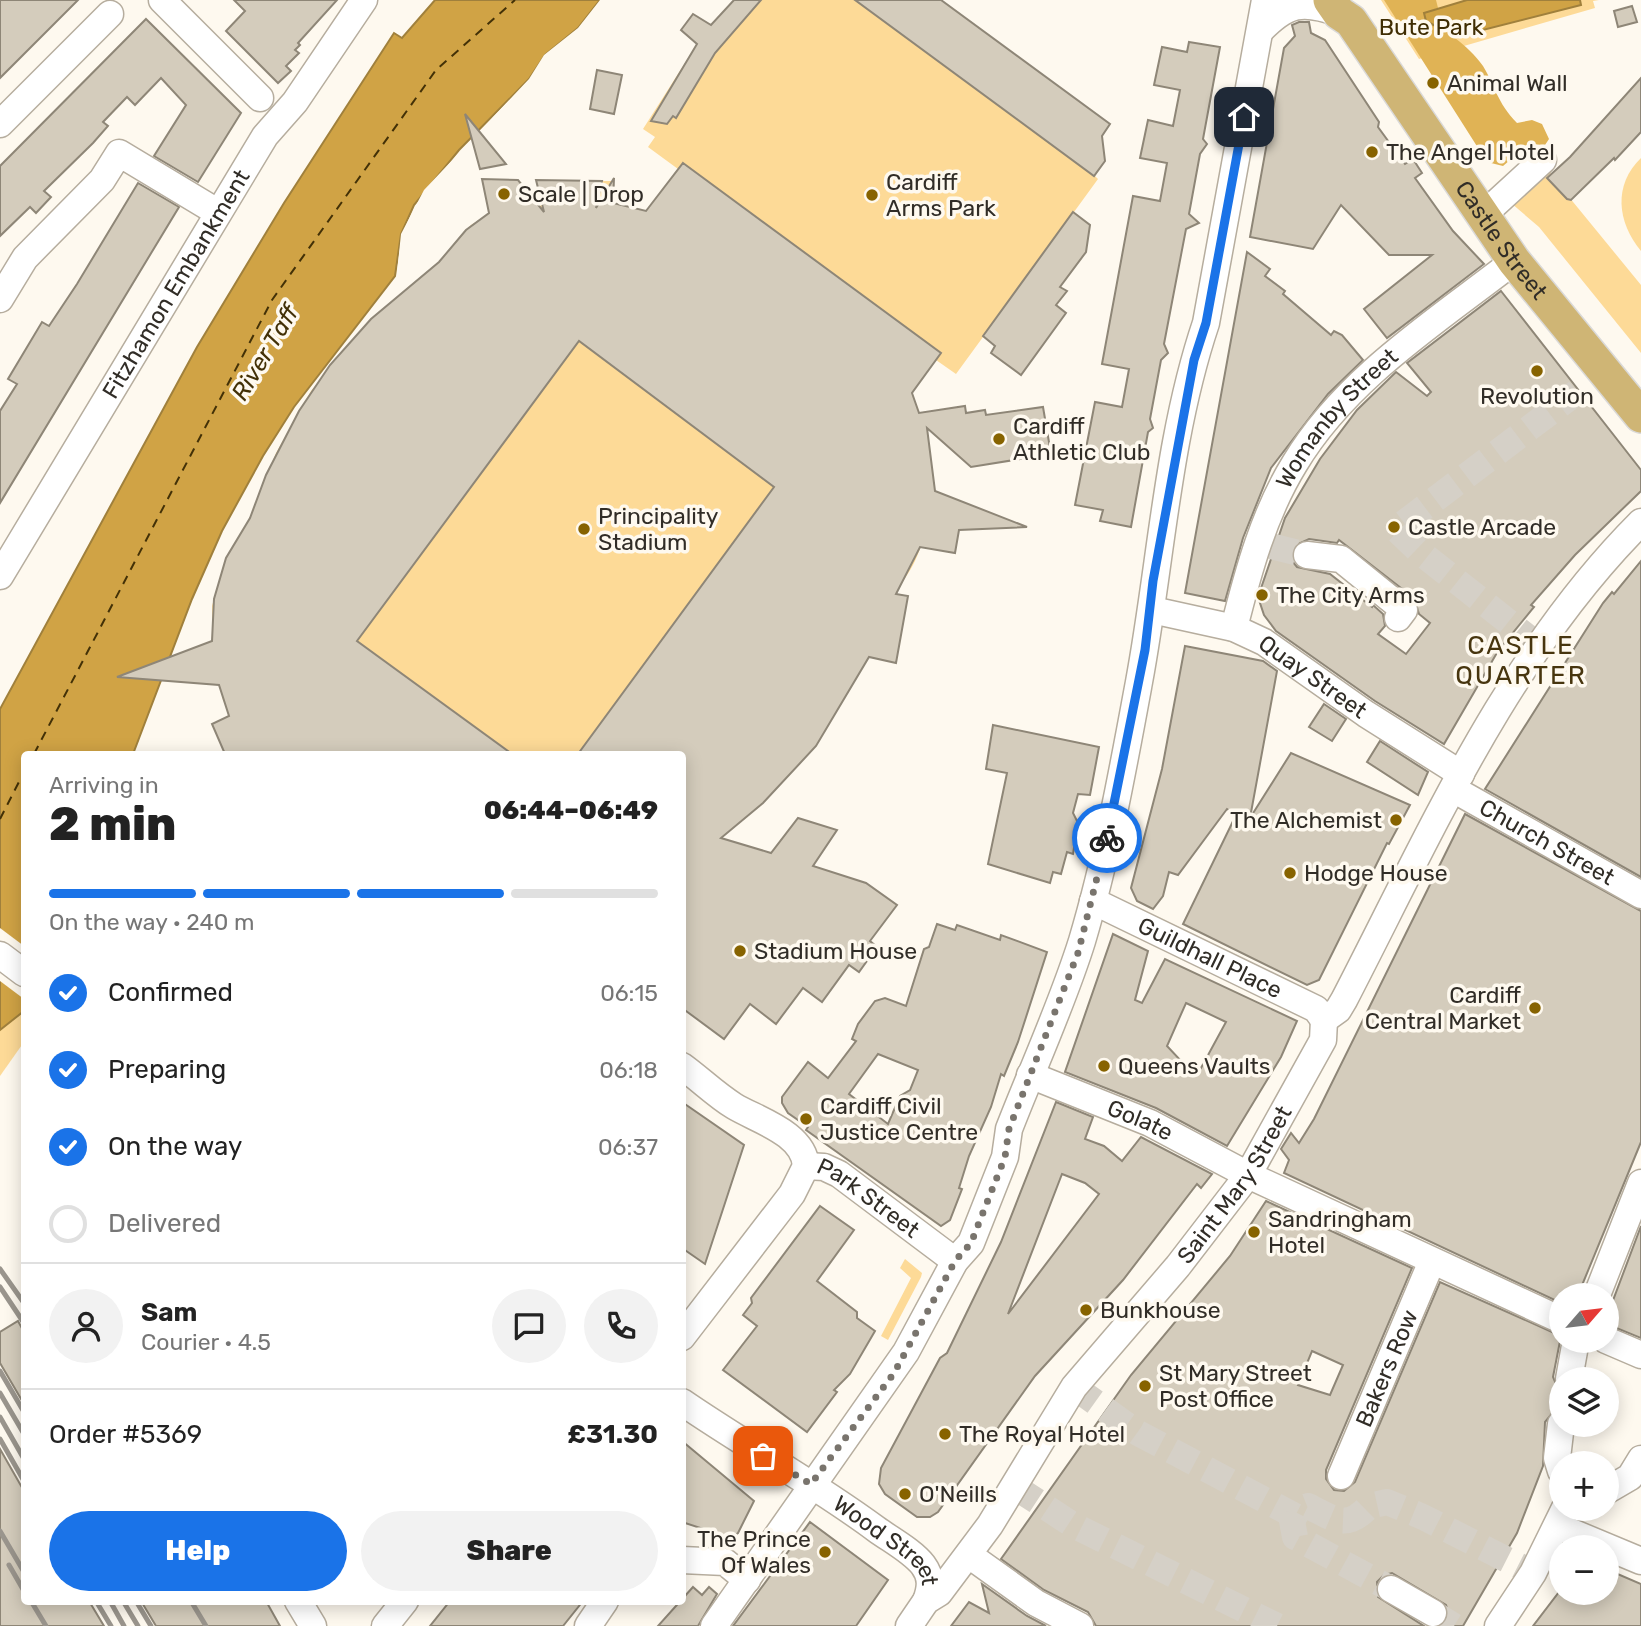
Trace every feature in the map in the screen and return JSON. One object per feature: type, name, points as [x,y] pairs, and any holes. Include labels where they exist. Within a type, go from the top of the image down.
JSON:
[{"type":"main road","name":"Castle Street","points":[[1342,8],[1514,261],[1641,416]]},
{"type":"street","points":[[162,0],[260,98]]},
{"type":"street","name":"Fitzhamon Embankment","points":[[0,576],[265,136],[295,102],[364,0]]},
{"type":"street","points":[[714,1626],[811,1484],[894,1373],[955,1261],[971,1243],[1005,1157],[1009,1129],[1078,953],[1115,804],[1152,610],[1153,581],[1191,373],[1206,323],[1265,0]]},
{"type":"street","points":[[1260,31],[1285,7],[1302,1],[1316,1],[1342,8]]},
{"type":"street","points":[[0,124],[110,14]]},
{"type":"street","points":[[0,299],[25,258],[102,180],[119,153],[218,212]]},
{"type":"street","points":[[1482,216],[1543,160]]},
{"type":"street","name":"Womanby Street","points":[[1234,628],[1290,471],[1316,432],[1393,354],[1514,261]]},
{"type":"street","name":"Saint Mary Street","points":[[909,1626],[926,1601],[939,1594],[969,1555],[1015,1488],[1069,1394],[1178,1266],[1248,1175],[1323,1040],[1324,1020],[1338,1010],[1344,1000],[1457,782],[1539,646],[1641,522]]},
{"type":"street","points":[[1307,555],[1341,559],[1404,610],[1398,618]]},
{"type":"street","name":"Quay Street","points":[[1152,610],[1234,628],[1276,649],[1457,782]]},
{"type":"street","name":"Church Street","points":[[1457,782],[1641,895]]},
{"type":"street","name":"Guildhall Place","points":[[1093,901],[1315,1009],[1324,1020]]},
{"type":"street","points":[[0,955],[21,971]]},
{"type":"street","name":"Park Street","points":[[686,1069],[734,1105],[765,1121],[797,1145],[803,1152],[806,1166],[824,1167],[839,1174],[955,1261]]},
{"type":"street","name":"Golate","points":[[1030,1075],[1150,1123],[1248,1175],[1549,1315]]},
{"type":"street","points":[[686,1332],[792,1194],[806,1166]]},
{"type":"street","points":[[1602,1283],[1641,1182]]},
{"type":"street","name":"Bakers Row","points":[[1341,1476],[1432,1261]]},
{"type":"street","points":[[1619,1346],[1641,1355]]},
{"type":"street","name":"Wood Street","points":[[686,1405],[843,1504],[921,1563],[930,1584],[926,1601]]},
{"type":"street","points":[[1619,1483],[1630,1477],[1641,1459]]},
{"type":"street","points":[[1498,1626],[1533,1573],[1559,1521]]},
{"type":"street","points":[[1568,1521],[1641,1561]]},
{"type":"street","points":[[969,1555],[1036,1603],[1080,1626]]},
{"type":"street","points":[[686,1560],[725,1562],[747,1580]]},
{"type":"street","points":[[1391,1589],[1433,1613]]},
{"type":"street","points":[[301,1605],[313,1626]]},
{"type":"street","points":[[385,1626],[402,1605]]},
{"type":"street","points":[[588,1626],[602,1605]]},
{"type":"green space","name":"Principality Stadium","points":[[734,0],[941,0],[1110,124],[1098,140],[1103,145],[1105,161],[1095,176],[1098,179],[1074,212],[1090,225],[1086,252],[1060,287],[1067,291],[1057,305],[1066,313],[1021,375],[991,353],[995,346],[983,337],[956,374],[936,360],[898,412],[917,406],[923,425],[930,464],[928,523],[915,561],[839,707],[818,738],[769,794],[706,850],[686,770],[686,751],[251,751],[223,700],[213,649],[212,606],[226,558],[250,518],[276,453],[311,391],[371,319],[439,262],[471,225],[509,202],[546,187],[576,181],[614,181],[613,203],[646,211],[678,169],[648,147],[655,137],[643,129],[697,44],[681,30],[693,14],[711,25]]},
{"type":"green space","name":"Bute Park","points":[[1381,0],[1599,0],[1593,1],[1595,8],[1419,59]]},
{"type":"green space","points":[[1384,0],[1436,0],[1438,8],[1424,13],[1477,58],[1505,108],[1517,123],[1532,120],[1542,124],[1549,139],[1545,145],[1529,144],[1503,166],[1487,162]]},
{"type":"green space","points":[[1641,158],[1641,251],[1623,216],[1622,192],[1632,169]]},
{"type":"green space","points":[[1545,166],[1551,173],[1547,177],[1569,197],[1641,285],[1641,353],[1539,227],[1511,203]]},
{"type":"green space","points":[[21,1013],[21,1046],[0,1076],[0,1030]]},
{"type":"green space","points":[[905,1259],[922,1273],[888,1340],[881,1336],[911,1278],[900,1268]]},
{"type":"water","name":"River Taff","points":[[435,0],[600,0],[578,28],[545,55],[529,79],[459,150],[414,205],[401,234],[395,276],[294,407],[263,456],[222,531],[192,599],[134,751],[21,751],[21,1013],[0,1030],[0,709],[197,347],[284,203],[394,33],[402,38]]},
{"type":"water","points":[[1467,0],[1580,0],[1581,5],[1467,34],[1441,29],[1426,21],[1424,13]]},
{"type":"pier","points":[[600,0],[604,0],[586,25],[552,52],[531,81],[427,192],[407,227],[400,275],[397,273],[401,234],[424,190],[529,79],[544,55],[578,28]]},
{"type":"pier","points":[[0,928],[21,944],[21,997],[0,981]]},
{"type":"building","points":[[0,0],[78,0],[0,78]]},
{"type":"building","points":[[234,0],[337,0],[298,43],[300,45],[295,50],[299,53],[286,66],[291,71],[278,83],[226,31],[245,11]]},
{"type":"building","points":[[734,0],[761,0],[715,53],[676,118],[673,116],[667,124],[651,121],[697,44],[681,30],[693,14],[711,25]]},
{"type":"building","points":[[855,0],[941,0],[1110,124],[1102,136],[1105,161],[1094,176]]},
{"type":"building","points":[[1632,6],[1637,22],[1618,27],[1614,11]]},
{"type":"building","points":[[146,19],[241,113],[198,182],[154,156],[186,105],[161,78],[135,105],[127,97],[103,122],[108,126],[93,143],[44,191],[51,197],[36,213],[30,207],[0,236],[0,166]]},
{"type":"building","points":[[1309,22],[1311,33],[1325,40],[1379,122],[1378,127],[1405,164],[1413,159],[1422,173],[1415,178],[1453,231],[1484,264],[1387,338],[1364,309],[1432,255],[1389,255],[1341,205],[1313,249],[1250,237],[1284,48],[1295,36],[1292,25]]},
{"type":"building","points":[[1189,42],[1220,47],[1203,139],[1207,144],[1200,154],[1189,214],[1199,223],[1186,229],[1164,344],[1168,353],[1161,360],[1150,419],[1153,428],[1148,432],[1131,527],[1100,521],[1103,510],[1075,505],[1095,402],[1122,407],[1129,369],[1102,364],[1133,196],[1160,201],[1167,163],[1140,158],[1148,120],[1173,126],[1180,90],[1154,85],[1162,47],[1187,52]]},
{"type":"building","points":[[597,70],[622,75],[614,114],[590,109]]},
{"type":"building","points":[[1641,78],[1641,132],[1571,200],[1567,199],[1547,178],[1570,157]]},
{"type":"building","points":[[465,114],[506,164],[480,169]]},
{"type":"building","name":"Principality Stadium","points":[[683,163],[941,353],[912,393],[919,413],[965,406],[966,413],[985,410],[986,415],[1043,407],[1051,454],[971,467],[927,428],[935,491],[1027,527],[959,530],[955,553],[920,547],[896,594],[908,596],[896,663],[869,657],[816,746],[763,803],[721,838],[771,853],[798,818],[837,830],[813,866],[866,883],[897,905],[870,941],[877,947],[859,972],[849,965],[822,1002],[803,988],[776,1024],[750,1004],[724,1039],[686,1011],[686,751],[580,751],[774,487],[579,341],[357,641],[508,751],[224,751],[212,724],[229,716],[219,685],[117,677],[212,641],[214,599],[226,558],[250,518],[266,475],[299,411],[330,365],[371,319],[439,262],[466,230],[489,213],[482,179],[518,180],[544,212],[536,180],[602,181],[596,208],[614,178],[613,203],[646,211]]},
{"type":"building","points":[[138,183],[179,207],[0,503],[0,411],[17,384],[8,379],[42,322],[49,326],[77,284]]},
{"type":"building","points":[[1073,212],[1090,225],[1086,252],[1060,287],[1067,291],[1056,305],[1066,313],[1021,375],[991,353],[995,346],[983,336]]},
{"type":"building","points":[[1247,252],[1270,269],[1265,276],[1285,291],[1283,294],[1331,335],[1334,331],[1342,335],[1363,360],[1328,394],[1271,468],[1243,538],[1225,601],[1185,593]]},
{"type":"building","points":[[1501,291],[1641,470],[1641,491],[1575,555],[1531,605],[1534,607],[1498,651],[1444,744],[1375,701],[1276,631],[1264,615],[1258,597],[1285,518],[1320,459],[1357,410],[1396,372],[1427,396],[1431,392],[1407,363]],"holes":[[[1309,539],[1337,543],[1339,540],[1414,598],[1419,614],[1430,623],[1406,654],[1378,634],[1385,626],[1383,614],[1373,605],[1372,607],[1330,574],[1297,567],[1292,561],[1294,546]]]},
{"type":"building","points":[[1641,561],[1641,877],[1485,789],[1603,603],[1612,592],[1614,594]]},
{"type":"building","points":[[1185,646],[1263,661],[1277,671],[1250,818],[1291,753],[1410,805],[1389,844],[1387,843],[1319,980],[1307,985],[1183,924],[1236,815],[1227,809],[1178,875],[1169,872],[1163,896],[1153,909],[1137,901],[1131,888],[1162,769]]},
{"type":"building","points":[[1324,704],[1346,719],[1332,741],[1309,727]]},
{"type":"building","points":[[993,725],[1099,747],[1090,795],[1078,794],[1073,813],[1078,823],[1073,854],[1067,852],[1061,874],[1053,872],[1050,883],[988,864],[1007,773],[986,769]]},
{"type":"building","points":[[1380,741],[1428,772],[1418,795],[1367,762]]},
{"type":"building","points":[[1465,814],[1641,911],[1641,1142],[1583,1283],[1549,1283],[1549,1297],[1284,1173],[1289,1160],[1281,1149],[1291,1133],[1299,1143],[1314,1119]]},
{"type":"building","points":[[937,924],[955,930],[957,925],[1000,940],[1001,935],[1047,952],[1018,1042],[1004,1076],[1001,1074],[991,1107],[969,1156],[959,1188],[962,1189],[950,1220],[941,1226],[806,1130],[808,1127],[788,1113],[782,1103],[782,1097],[808,1062],[828,1078],[856,1041],[852,1039],[858,1024],[875,1001],[885,998],[906,1006],[924,949],[929,947]],"holes":[[[878,1054],[918,1070],[910,1090],[900,1096],[888,1124],[849,1094]]]},
{"type":"building","points":[[1113,934],[1148,951],[1135,1000],[1142,1003],[1165,959],[1297,1021],[1281,1057],[1227,1146],[1156,1108],[1065,1072]],"holes":[[[1186,1003],[1226,1022],[1201,1068],[1181,1061],[1167,1046]]]},
{"type":"building","points":[[1056,1102],[1093,1117],[1085,1139],[1104,1146],[1122,1161],[1141,1137],[1212,1174],[1201,1188],[1197,1184],[1123,1280],[1035,1376],[938,1512],[930,1517],[917,1517],[885,1494],[879,1484],[881,1468],[940,1358],[947,1353],[1001,1242]],"holes":[[[1062,1174],[1085,1183],[1099,1194],[1008,1314]]]},
{"type":"building","points":[[686,1105],[744,1145],[705,1264],[686,1251]]},
{"type":"building","points":[[1266,1201],[1412,1268],[1326,1470],[1326,1479],[1334,1490],[1344,1491],[1355,1482],[1440,1282],[1549,1331],[1549,1353],[1558,1353],[1555,1367],[1549,1367],[1549,1417],[1545,1422],[1543,1466],[1517,1533],[1463,1626],[1442,1626],[1449,1614],[1446,1605],[1392,1573],[1384,1575],[1377,1582],[1378,1597],[1424,1626],[1096,1626],[1088,1612],[1044,1590],[1001,1559],[1131,1375],[1230,1256]],"holes":[[[1312,1351],[1343,1365],[1330,1395],[1298,1385]]]},
{"type":"building","points":[[820,1206],[854,1230],[817,1281],[857,1312],[857,1318],[875,1331],[850,1374],[834,1390],[837,1392],[807,1432],[723,1370],[757,1326],[743,1315],[752,1303],[751,1298]]},
{"type":"building","points":[[1641,1226],[1641,1338],[1619,1329],[1619,1284]]},
{"type":"building","points":[[18,1321],[21,1326],[21,1399],[0,1363],[0,1332]]},
{"type":"building","points":[[686,1444],[754,1501],[738,1533],[731,1538],[686,1523]]},
{"type":"building","points":[[0,1449],[21,1486],[21,1605],[91,1605],[104,1626],[0,1626]]},
{"type":"building","points":[[810,1522],[888,1580],[856,1626],[733,1626]]},
{"type":"building","points":[[1619,1575],[1641,1584],[1641,1626],[1533,1626],[1549,1605],[1619,1605]]},
{"type":"building","points":[[982,1584],[1046,1626],[951,1626],[969,1602],[989,1613]]},
{"type":"building","points":[[693,1587],[702,1595],[709,1587],[717,1594],[698,1626],[658,1626],[677,1605],[686,1605],[686,1595]]},
{"type":"building","points":[[143,1605],[268,1605],[280,1626],[156,1626]]},
{"type":"building","points":[[447,1605],[580,1605],[563,1626],[430,1626]]},
{"type":"ferry route","points":[[36,751],[272,300],[436,70],[515,0]]},
{"type":"ferry route","points":[[0,819],[21,778]]},
{"type":"tunnel","points":[[1539,646],[1421,553],[1396,529],[1577,392]]},
{"type":"tunnel","points":[[1271,546],[1307,555]]},
{"type":"tunnel","points":[[1074,1387],[1138,1433],[1295,1516],[1298,1510],[1308,1506],[1333,1518],[1347,1520],[1361,1514],[1369,1506],[1387,1502],[1423,1517],[1533,1573]]},
{"type":"tunnel","points":[[1015,1487],[1073,1525],[1277,1626]]},
{"type":"tunnel","points":[[1295,1516],[1292,1521],[1295,1537],[1391,1589]]},
{"type":"tunnel","points":[[1433,1613],[1454,1626]]},
{"type":"railway","points":[[0,1269],[21,1299]]},
{"type":"railway","points":[[0,1287],[21,1318]]},
{"type":"railway","points":[[0,1371],[21,1407]]},
{"type":"railway","points":[[0,1393],[21,1429]]},
{"type":"railway","points":[[0,1417],[21,1454]]},
{"type":"railway","points":[[0,1439],[21,1476]]},
{"type":"railway","points":[[0,1531],[21,1567]]},
{"type":"railway","points":[[9,1565],[21,1586]]},
{"type":"railway","points":[[33,1605],[46,1626]]},
{"type":"railway","points":[[98,1605],[111,1626]]},
{"type":"railway","points":[[112,1605],[124,1626]]},
{"type":"railway","points":[[125,1605],[138,1626]]},
{"type":"railway","points":[[138,1605],[151,1626]]},
{"type":"railway","points":[[193,1605],[206,1626]]},
{"type":"way so far","points":[[763,1456],[811,1484],[894,1373],[955,1261],[971,1243],[1005,1157],[1009,1129],[1078,953],[1107,838]]},
{"type":"place","name":"Animal Wall","points":[[1433,83]]},
{"type":"place","name":"The Angel Hotel","points":[[1372,152]]},
{"type":"place","name":"Scale | Drop","points":[[504,194]]},
{"type":"place","name":"Cardiff Arms Park","points":[[872,195]]},
{"type":"place","name":"Revolution","points":[[1537,371]]},
{"type":"place","name":"Cardiff Athletic Club","points":[[999,439]]},
{"type":"place","name":"Castle Arcade","points":[[1394,527]]},
{"type":"place","name":"Principality Stadium","points":[[584,529]]},
{"type":"place","name":"The City Arms","points":[[1262,595]]},
{"type":"place","name":"The Alchemist","points":[[1396,820]]},
{"type":"place","name":"Hodge House","points":[[1290,873]]},
{"type":"place","name":"Stadium House","points":[[740,951]]},
{"type":"place","name":"Cardiff Central Market","points":[[1535,1008]]},
{"type":"place","name":"Queens Vaults","points":[[1104,1066]]},
{"type":"place","name":"Cardiff Civil Justice Centre","points":[[806,1119]]},
{"type":"place","name":"Sandringham Hotel","points":[[1254,1232]]},
{"type":"place","name":"Bunkhouse","points":[[1086,1310]]},
{"type":"place","name":"St Mary Street Post Office","points":[[1145,1386]]},
{"type":"place","name":"The Royal Hotel","points":[[945,1434]]},
{"type":"place","name":"O'Neills","points":[[905,1494]]},
{"type":"place","name":"The Prince Of Wales","points":[[825,1552]]},
{"type":"district","name":"CASTLE QUARTER","points":[[1521,660]]},
{"type":"route","points":[[1107,838],[1145,650],[1152,610],[1153,581],[1194,360],[1206,323],[1244,117]]}]
